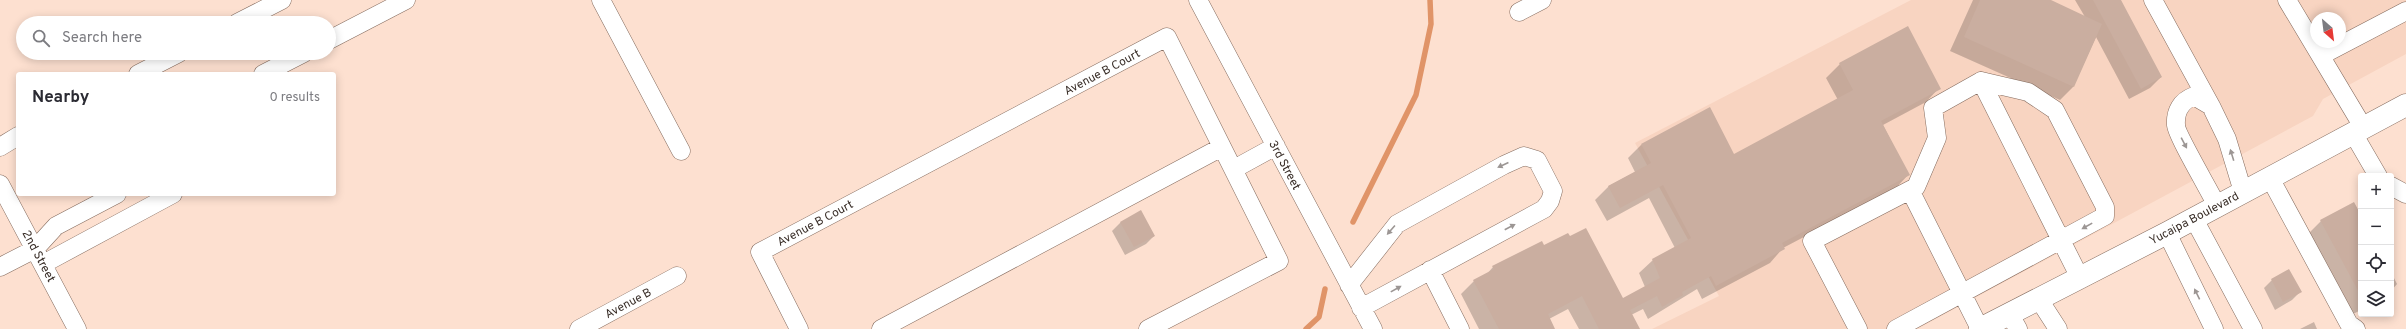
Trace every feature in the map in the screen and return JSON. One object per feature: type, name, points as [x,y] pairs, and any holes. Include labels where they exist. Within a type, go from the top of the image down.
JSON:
[{"type":"main road","name":"Yucaipa Boulevard","points":[[1980,329],[2013,321],[2038,298],[2194,219],[2406,104]]},
{"type":"street","points":[[251,16],[282,0]]},
{"type":"street","points":[[336,36],[406,0]]},
{"type":"street","points":[[601,0],[681,151]]},
{"type":"street","name":"3rd Street","points":[[1198,0],[1373,329]]},
{"type":"street","points":[[1519,12],[1542,0]]},
{"type":"street","points":[[2153,0],[2211,106],[2227,139],[2243,192]]},
{"type":"street","points":[[2287,0],[2322,55],[2377,173]]},
{"type":"street","points":[[2322,55],[2406,11]]},
{"type":"street","name":"Avenue B Court","points":[[799,329],[760,252],[1167,37],[1279,261],[1148,329]]},
{"type":"street","points":[[142,72],[165,60]]},
{"type":"street","points":[[267,72],[290,60]]},
{"type":"street","points":[[1981,81],[2079,276]]},
{"type":"street","points":[[1858,329],[1812,241],[1916,187],[1937,138],[1934,108],[1981,81],[2028,92],[2055,110],[2105,207],[2105,216],[1896,329]]},
{"type":"street","points":[[2211,106],[2194,96],[2184,100],[2178,110],[2176,127],[2217,206]]},
{"type":"street","points":[[0,147],[16,137]]},
{"type":"street","points":[[1234,169],[1276,146]]},
{"type":"street","points":[[881,329],[1222,147]]},
{"type":"street","points":[[1349,285],[1397,224],[1504,164],[1524,156],[1537,160],[1553,191],[1550,201],[1544,209],[1361,308]]},
{"type":"street","points":[[2270,178],[2349,324],[2356,329]]},
{"type":"street","name":"2nd Street","points":[[0,184],[77,329]]},
{"type":"street","points":[[2394,188],[2406,194]]},
{"type":"street","points":[[1910,190],[1961,294],[1980,329]]},
{"type":"street","points":[[0,267],[35,249],[56,226],[113,196]]},
{"type":"street","points":[[43,264],[170,196]]},
{"type":"street","points":[[2194,219],[2253,329]]},
{"type":"street","points":[[2167,233],[2214,329]]},
{"type":"street","points":[[1430,270],[1460,329]]},
{"type":"street","name":"Avenue B","points":[[579,329],[677,276]]},
{"type":"street","points":[[2038,298],[2058,329]]},
{"type":"shaded area","points":[[1911,0],[2406,0],[2406,54],[2323,99],[2313,116],[1917,329],[1652,329],[1719,296],[1635,143]]},
{"type":"building","points":[[1980,0],[2051,0],[2102,24],[2074,87],[1964,37]]},
{"type":"building","points":[[2093,0],[2121,0],[2162,77],[2141,89]]},
{"type":"building","points":[[1908,26],[1941,89],[1881,121],[1910,175],[1782,243],[1785,249],[1716,286],[1711,276],[1682,292],[1683,295],[1662,307],[1657,296],[1630,310],[1640,329],[1599,329],[1582,296],[1548,314],[1555,329],[1499,329],[1473,280],[1494,269],[1492,266],[1542,241],[1544,245],[1568,233],[1570,236],[1586,228],[1623,298],[1660,278],[1652,259],[1691,238],[1663,185],[1620,208],[1608,186],[1651,163],[1641,144],[1710,107],[1734,154],[1853,90],[1839,63]]},
{"type":"building","points":[[2354,202],[2358,209],[2358,290],[2320,220]]},
{"type":"building","points":[[1141,210],[1155,236],[1134,247],[1120,222]]},
{"type":"building","points":[[2289,269],[2302,292],[2283,302],[2271,279]]},
{"type":"waterway","points":[[1353,222],[1416,95],[1431,24],[1430,0]]},
{"type":"waterway","points":[[1306,329],[1319,317],[1325,289]]}]
